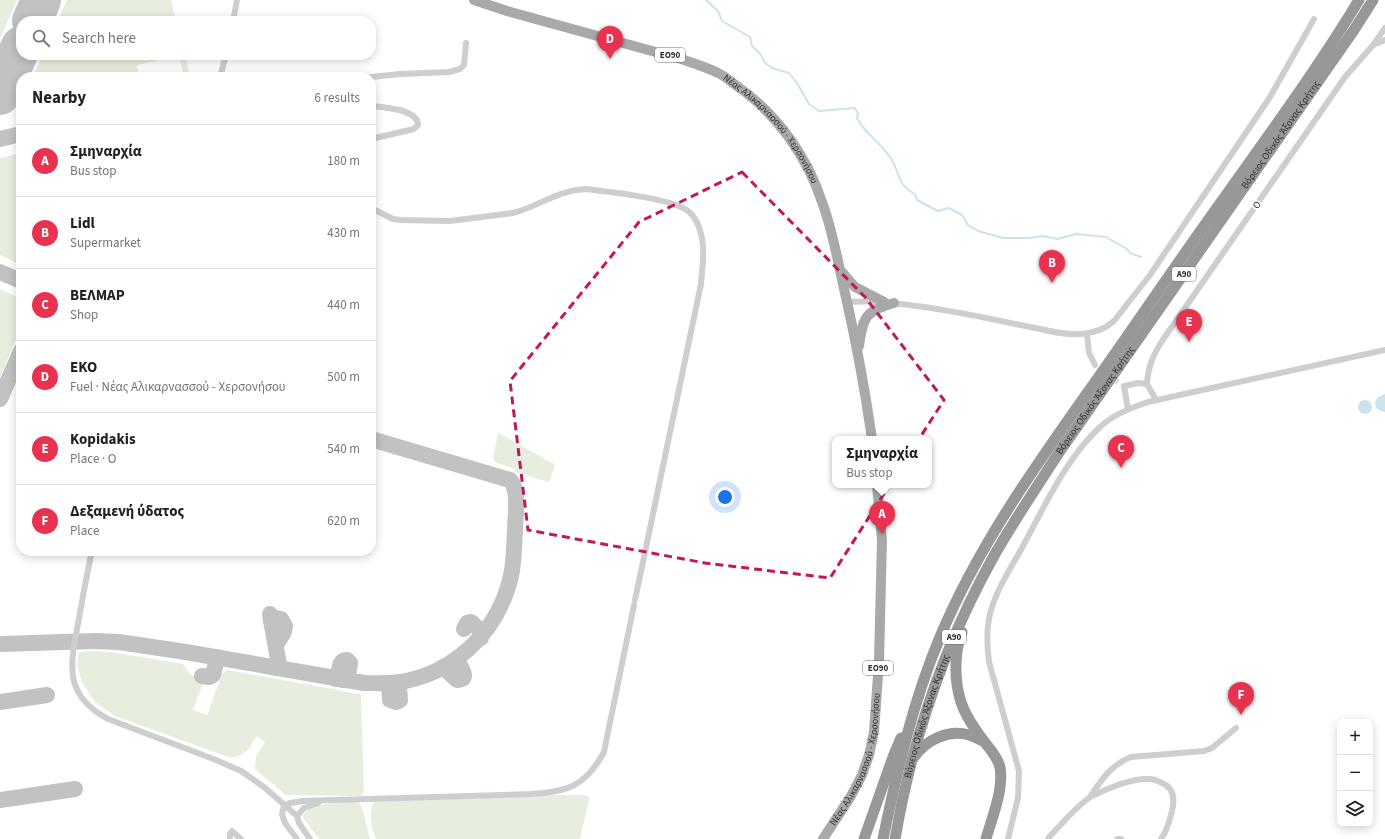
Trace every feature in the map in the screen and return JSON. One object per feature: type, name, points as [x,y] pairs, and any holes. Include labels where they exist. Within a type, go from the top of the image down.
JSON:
[{"type":"highway","name":"Βόρειος Οδικός Άξονας Κρήτης","points":[[883,839],[892,795],[916,702],[939,638],[974,566],[1051,444],[1285,111],[1359,0]]},
{"type":"highway","name":"Βόρειος Οδικός Άξονας Κρήτης","points":[[895,839],[910,764],[931,696],[952,643],[971,601],[1016,518],[1119,366],[1354,30],[1373,0]]},
{"type":"highway","points":[[986,839],[999,793],[1001,779],[999,765],[992,752],[969,720],[960,701],[956,656],[961,636],[968,619],[1016,518]]},
{"type":"highway","points":[[864,839],[893,757],[916,702]]},
{"type":"highway","points":[[910,764],[923,746],[932,740],[945,735],[958,733],[970,735],[984,742]]},
{"type":"main road","name":"Νέας Αλικαρνασσού - Χερσονήσου","points":[[474,0],[507,11],[681,58],[718,73],[748,93],[765,110],[784,131],[809,171],[822,202],[840,269],[847,302],[858,354],[872,436]]},
{"type":"main road","points":[[840,269],[855,287],[862,292],[884,302]]},
{"type":"main road","points":[[858,354],[862,326],[868,315],[878,308],[894,303]]},
{"type":"main road","name":"Νέας Αλικαρνασσού - Χερσονήσου","points":[[823,839],[847,802],[862,775],[869,755],[874,732],[879,661],[882,540],[877,488]]},
{"type":"street","points":[[234,16],[237,0]]},
{"type":"street","points":[[847,302],[865,301],[894,303],[964,314],[1055,332],[1076,334],[1087,334],[1100,330],[1110,324],[1150,275],[1270,97],[1314,19]]},
{"type":"street","points":[[1373,45],[1385,28]]},
{"type":"street","name":"Ο","points":[[1147,384],[1152,358],[1162,341],[1345,77],[1373,45],[1385,40]]},
{"type":"street","points":[[376,76],[456,71],[464,65],[466,43]]},
{"type":"street","points":[[221,72],[225,60]]},
{"type":"street","points":[[376,106],[406,112],[417,119],[418,125],[414,129],[376,138]]},
{"type":"street","points":[[297,839],[283,818],[282,814],[284,806],[290,803],[329,800],[551,793],[578,784],[592,772],[604,752],[701,284],[704,254],[702,239],[695,219],[688,211],[670,202],[586,189],[565,192],[514,213],[450,220],[393,219],[376,210]]},
{"type":"street","points":[[1087,334],[1089,353],[1095,365]]},
{"type":"street","points":[[1008,839],[1018,798],[1019,771],[989,662],[987,634],[990,614],[1003,584],[1061,476],[1075,457],[1095,432],[1114,417],[1128,409],[1156,400],[1385,350]]},
{"type":"street","points":[[1118,382],[1124,386],[1138,383],[1147,384],[1156,400]]},
{"type":"street","points":[[1124,386],[1128,409]]},
{"type":"street","points":[[91,556],[72,662],[76,685],[83,700],[95,712],[108,719],[241,771],[297,816],[299,823],[310,839]]},
{"type":"street","points":[[1048,839],[1090,797],[1101,779],[1122,761],[1131,757],[1204,751],[1212,748],[1236,728]]},
{"type":"street","points":[[1090,797],[1131,781],[1152,778],[1166,785],[1172,791],[1174,804],[1167,830],[1161,839]]},
{"type":"street","points":[[297,816],[304,808],[329,800]]},
{"type":"street","points":[[230,839],[230,834],[232,831],[241,839]]},
{"type":"highlighted area","points":[[742,172],[865,297],[944,400],[830,578],[705,563],[528,530],[510,381],[639,222]]},
{"type":"green space","points":[[0,0],[17,0],[0,39]]},
{"type":"green space","points":[[67,0],[171,0],[175,16],[60,16]]},
{"type":"green space","points":[[41,60],[160,60],[137,65],[138,72],[35,72]]},
{"type":"green space","points":[[180,60],[186,60],[189,72],[183,72]]},
{"type":"green space","points":[[16,154],[16,263],[0,255],[0,158]]},
{"type":"green space","points":[[0,289],[16,297],[16,339],[0,377]]},
{"type":"green space","points":[[498,433],[554,464],[555,466],[549,482],[515,472],[515,469],[495,462],[493,458]]},
{"type":"green space","points":[[79,652],[111,652],[183,664],[190,674],[203,683],[193,710],[207,715],[222,674],[227,670],[360,694],[364,792],[361,796],[286,795],[255,769],[256,757],[265,742],[257,736],[247,751],[234,758],[115,716],[95,702],[82,683],[77,664]]},
{"type":"green space","points":[[585,795],[589,797],[580,839],[376,839],[371,820],[371,811],[374,802]]},
{"type":"green space","points":[[352,802],[359,803],[362,807],[370,839],[319,839],[303,818],[309,809],[323,805]]},
{"type":"water","points":[[1385,394],[1385,412],[1376,408],[1375,402],[1378,397]]},
{"type":"water","points":[[1362,400],[1368,400],[1372,404],[1372,410],[1368,414],[1362,414],[1358,410],[1358,404]]},
{"type":"waterway","points":[[706,0],[718,11],[722,21],[750,37],[752,46],[761,55],[765,63],[772,68],[789,73],[797,83],[809,104],[819,111],[855,108],[858,113],[857,118],[860,124],[885,150],[893,162],[902,184],[909,191],[915,194],[917,200],[938,211],[949,208],[962,215],[968,225],[978,231],[1003,238],[1029,238],[1043,236],[1057,239],[1076,234],[1106,237],[1127,249],[1130,253],[1141,257]]},
{"type":"taxiway","points":[[0,139],[16,135]]},
{"type":"taxiway","points":[[0,272],[16,279]]},
{"type":"taxiway","points":[[0,399],[16,362]]},
{"type":"taxiway","points":[[0,644],[95,641],[119,642],[364,683],[400,682],[419,678],[436,671],[468,650],[481,636],[501,605],[508,587],[513,566],[516,511],[515,490],[510,480],[376,440]]},
{"type":"taxiway","points":[[270,614],[279,665],[277,668]]},
{"type":"taxiway","points":[[271,621],[276,618],[281,619],[285,626],[284,632],[276,645]]},
{"type":"taxiway","points":[[464,629],[467,623],[471,622],[480,630],[481,638]]},
{"type":"taxiway","points":[[202,676],[209,677],[213,675],[216,657]]},
{"type":"taxiway","points":[[443,667],[456,679],[462,679],[464,674],[458,658]]},
{"type":"taxiway","points":[[336,679],[340,664],[347,660],[350,663],[348,676],[342,680]]},
{"type":"taxiway","points":[[387,683],[389,686],[390,700],[396,702],[400,700],[399,686],[401,682]]},
{"type":"taxiway","points":[[0,702],[47,695]]},
{"type":"taxiway","points":[[0,800],[75,789]]},
{"type":"runway","points":[[34,16],[41,0]]},
{"type":"runway","points":[[0,95],[16,58]]},
{"type":"tunnel","points":[[1109,376],[1118,382]]},
{"type":"place","name":"EKO","points":[[610,59]]},
{"type":"place","name":"Lidl","points":[[1052,283]]},
{"type":"place","name":"Kopidakis","points":[[1189,342]]},
{"type":"place","name":"ΒΕΛΜΑΡ","points":[[1121,468]]},
{"type":"place","name":"Σμηναρχία","points":[[882,534]]},
{"type":"place","name":"Δεξαμενή ύδατος","points":[[1241,715]]}]
